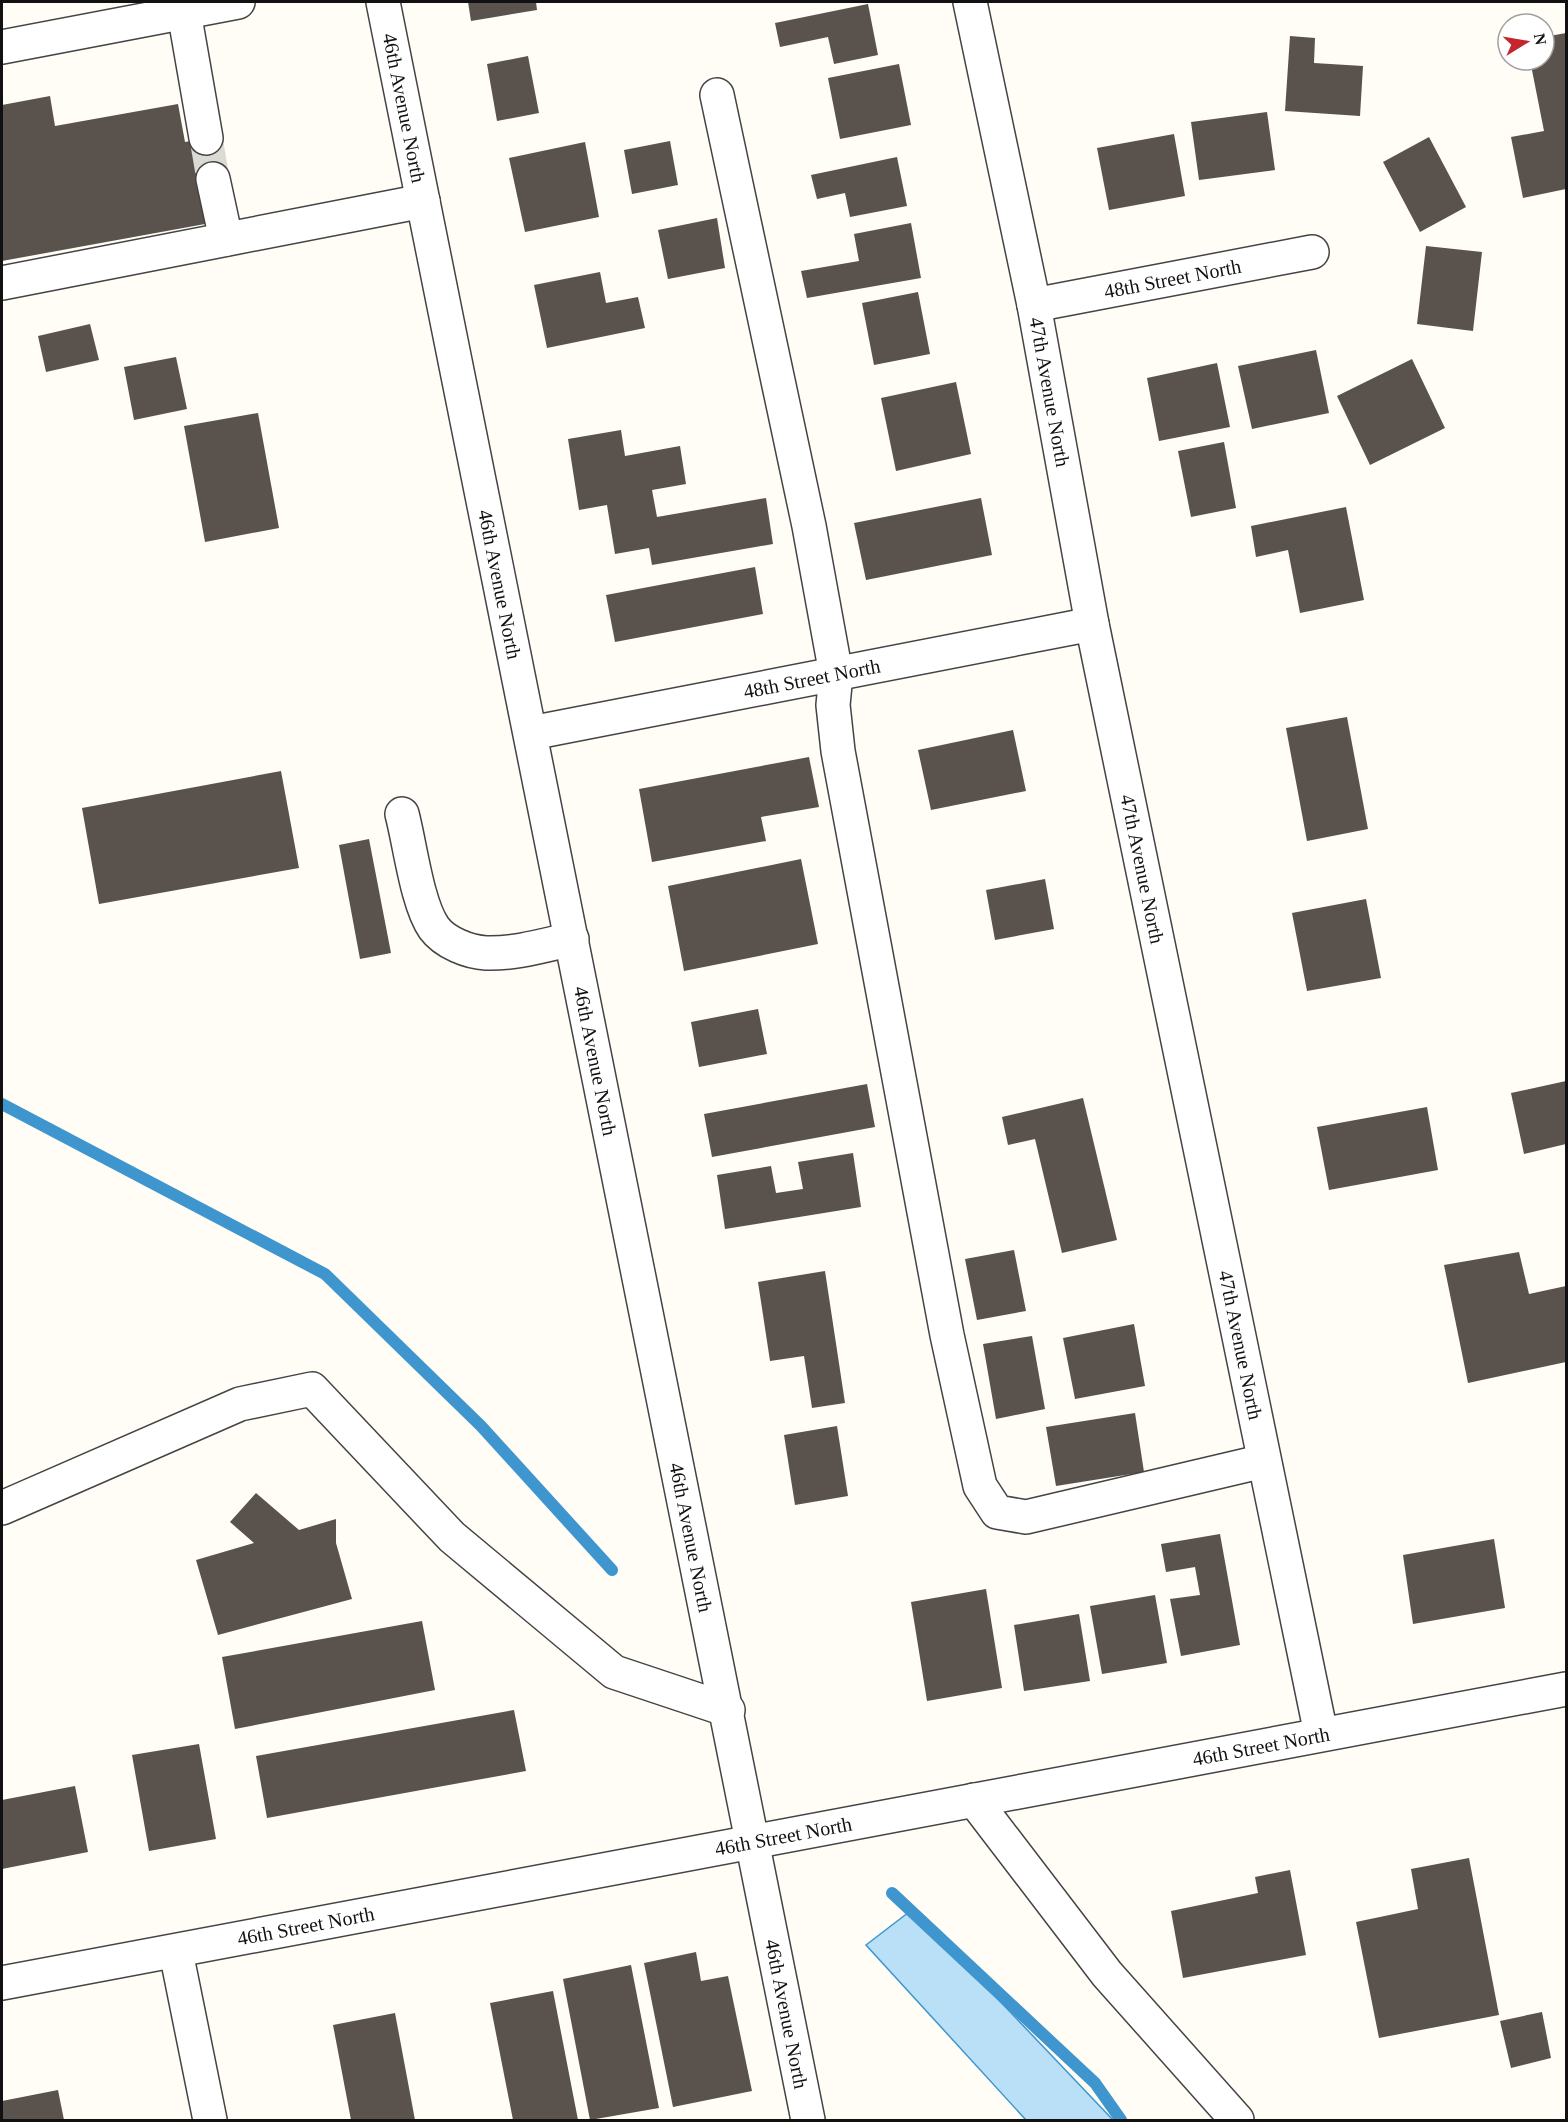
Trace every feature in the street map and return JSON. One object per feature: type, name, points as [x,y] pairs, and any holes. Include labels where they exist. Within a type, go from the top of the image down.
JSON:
[{"type":"street","points":[[2,47],[238,2]]},
{"type":"street","name":"46th Avenue North","points":[[383,2],[728,1710],[808,2121]]},
{"type":"street","name":"47th Avenue North","points":[[970,2],[1034,305],[1092,624],[1321,1734]]},
{"type":"street","points":[[184,12],[206,138]]},
{"type":"street","points":[[717,94],[809,526],[836,674],[833,705],[838,751],[947,1335],[980,1486],[997,1512],[1026,1517],[1264,1461]]},
{"type":"street","points":[[213,178],[226,239]]},
{"type":"street","points":[[2,283],[423,201]]},
{"type":"street","name":"48th Street North","points":[[1034,305],[1312,252]]},
{"type":"street","name":"48th Street North","points":[[531,733],[1092,624]]},
{"type":"street","points":[[402,814],[426,911],[435,930],[461,948],[486,953],[519,950],[572,939]]},
{"type":"street","points":[[2,1508],[240,1404],[312,1389],[452,1537],[614,1672],[728,1710]]},
{"type":"street","name":"46th Street North","points":[[2,1983],[1566,1689]]},
{"type":"street","points":[[974,1800],[1107,1974],[1237,2121]]},
{"type":"street","points":[[176,1952],[210,2121]]},
{"type":"water","points":[[913,1909],[1113,2120],[1026,2120],[866,1945]]},
{"type":"building","points":[[468,2],[536,2],[537,10],[471,21]]},
{"type":"building","points":[[868,4],[878,55],[834,64],[828,37],[780,47],[775,23]]},
{"type":"building","points":[[1566,33],[1566,189],[1523,198],[1511,137],[1544,131],[1532,72],[1556,72],[1556,35]]},
{"type":"building","points":[[1290,36],[1315,38],[1314,63],[1363,66],[1360,116],[1285,111]]},
{"type":"building","points":[[528,56],[539,113],[497,121],[487,64]]},
{"type":"building","points":[[899,64],[911,125],[840,139],[828,78]]},
{"type":"building","points":[[50,96],[55,126],[178,104],[185,142],[218,136],[225,176],[197,182],[205,224],[2,261],[2,105]]},
{"type":"building","points":[[1267,112],[1275,170],[1199,180],[1191,122]]},
{"type":"building","points":[[1174,134],[1185,196],[1109,210],[1097,148]]},
{"type":"building","points":[[1429,137],[1466,207],[1420,232],[1383,162]]},
{"type":"building","points":[[670,141],[678,185],[632,194],[624,150]]},
{"type":"building","points":[[585,142],[599,217],[525,232],[509,158]]},
{"type":"building","points":[[897,157],[907,206],[850,217],[845,193],[817,199],[811,175]]},
{"type":"building","points":[[717,218],[725,268],[668,279],[658,230]]},
{"type":"building","points":[[911,223],[921,278],[807,298],[801,271],[859,261],[854,234]]},
{"type":"building","points":[[1426,246],[1482,252],[1473,331],[1417,324]]},
{"type":"building","points":[[600,272],[606,303],[638,297],[645,328],[547,348],[534,285]]},
{"type":"building","points":[[918,292],[930,354],[874,365],[862,303]]},
{"type":"building","points":[[90,324],[99,360],[46,372],[38,336]]},
{"type":"building","points":[[1316,350],[1329,413],[1252,429],[1238,366]]},
{"type":"building","points":[[176,357],[187,409],[134,420],[124,367]]},
{"type":"building","points":[[1412,359],[1445,428],[1370,465],[1337,396]]},
{"type":"building","points":[[1217,363],[1230,427],[1159,441],[1147,378]]},
{"type":"building","points":[[956,382],[971,454],[896,471],[881,398]]},
{"type":"building","points":[[258,413],[279,528],[205,542],[184,426]]},
{"type":"building","points":[[621,430],[625,456],[680,446],[686,484],[652,490],[657,517],[766,498],[773,544],[652,565],[649,548],[615,554],[607,505],[579,510],[568,439]]},
{"type":"building","points":[[1224,442],[1236,508],[1191,517],[1178,451]]},
{"type":"building","points":[[981,498],[992,555],[866,580],[854,523]]},
{"type":"building","points":[[1346,507],[1364,600],[1300,613],[1288,550],[1256,557],[1251,526]]},
{"type":"building","points":[[755,567],[763,614],[615,642],[606,595]]},
{"type":"building","points":[[1347,717],[1368,829],[1307,841],[1286,728]]},
{"type":"building","points":[[1013,730],[1026,791],[931,810],[918,750]]},
{"type":"building","points":[[809,757],[819,807],[761,817],[766,841],[652,862],[639,789]]},
{"type":"building","points":[[281,771],[299,868],[99,904],[82,808]]},
{"type":"building","points":[[369,839],[391,953],[360,959],[339,845]]},
{"type":"building","points":[[801,859],[818,944],[684,971],[668,886]]},
{"type":"building","points":[[1045,879],[1054,929],[995,940],[986,890]]},
{"type":"building","points":[[1366,899],[1381,978],[1307,991],[1292,913]]},
{"type":"building","points":[[758,1009],[767,1054],[699,1067],[691,1022]]},
{"type":"building","points":[[1566,1081],[1566,1144],[1524,1154],[1511,1093]]},
{"type":"building","points":[[867,1084],[875,1127],[712,1157],[704,1114]]},
{"type":"building","points":[[1083,1098],[1117,1240],[1062,1253],[1035,1139],[1008,1145],[1002,1117]]},
{"type":"building","points":[[1427,1107],[1438,1170],[1329,1190],[1317,1127]]},
{"type":"building","points":[[853,1153],[861,1207],[725,1229],[717,1175],[771,1166],[776,1193],[803,1189],[798,1162]]},
{"type":"building","points":[[1014,1250],[1026,1311],[977,1320],[965,1259]]},
{"type":"building","points":[[1519,1252],[1529,1294],[1566,1286],[1566,1362],[1468,1383],[1444,1265]]},
{"type":"building","points":[[825,1271],[845,1403],[812,1408],[804,1356],[770,1361],[758,1282]]},
{"type":"building","points":[[1134,1324],[1145,1386],[1075,1399],[1063,1338]]},
{"type":"building","points":[[1032,1336],[1045,1409],[996,1419],[983,1344]]},
{"type":"building","points":[[1135,1413],[1144,1472],[1056,1486],[1046,1427]]},
{"type":"building","points":[[837,1426],[848,1496],[795,1505],[784,1435]]},
{"type":"building","points":[[256,1493],[299,1530],[336,1519],[336,1543],[352,1599],[218,1635],[196,1560],[254,1543],[230,1522]]},
{"type":"building","points":[[1220,1534],[1240,1645],[1181,1656],[1170,1599],[1200,1595],[1195,1567],[1166,1572],[1161,1544]]},
{"type":"building","points":[[1494,1539],[1505,1608],[1413,1624],[1403,1555]]},
{"type":"building","points":[[986,1589],[1002,1688],[927,1701],[911,1602]]},
{"type":"building","points":[[1155,1595],[1167,1663],[1102,1674],[1090,1606]]},
{"type":"building","points":[[1079,1614],[1090,1681],[1024,1691],[1014,1625]]},
{"type":"building","points":[[422,1621],[435,1690],[235,1729],[222,1657]]},
{"type":"building","points":[[514,1710],[526,1771],[267,1818],[256,1756]]},
{"type":"building","points":[[199,1744],[216,1839],[149,1851],[132,1755]]},
{"type":"building","points":[[75,1786],[88,1852],[2,1869],[2,1800]]},
{"type":"building","points":[[1469,1858],[1499,2015],[1379,2038],[1356,1922],[1418,1909],[1411,1869]]},
{"type":"building","points":[[1290,1870],[1306,1955],[1183,1978],[1171,1911],[1258,1893],[1255,1877]]},
{"type":"building","points":[[696,1952],[701,1981],[728,1976],[752,2091],[673,2107],[644,1963]]},
{"type":"building","points":[[631,1965],[659,2108],[590,2120],[563,1979]]},
{"type":"building","points":[[553,1991],[578,2120],[513,2120],[490,2003]]},
{"type":"building","points":[[1542,2012],[1551,2058],[1511,2068],[1500,2021]]},
{"type":"building","points":[[395,2013],[415,2120],[351,2120],[333,2025]]},
{"type":"building","points":[[58,2090],[64,2120],[3,2120],[2,2101]]},
{"type":"waterway","points":[[2,1104],[325,1274],[481,1426],[612,1570]]},
{"type":"waterway","points":[[892,1893],[1095,2083],[1121,2120]]},
{"type":"tunnel","points":[[206,138],[213,179]]}]
